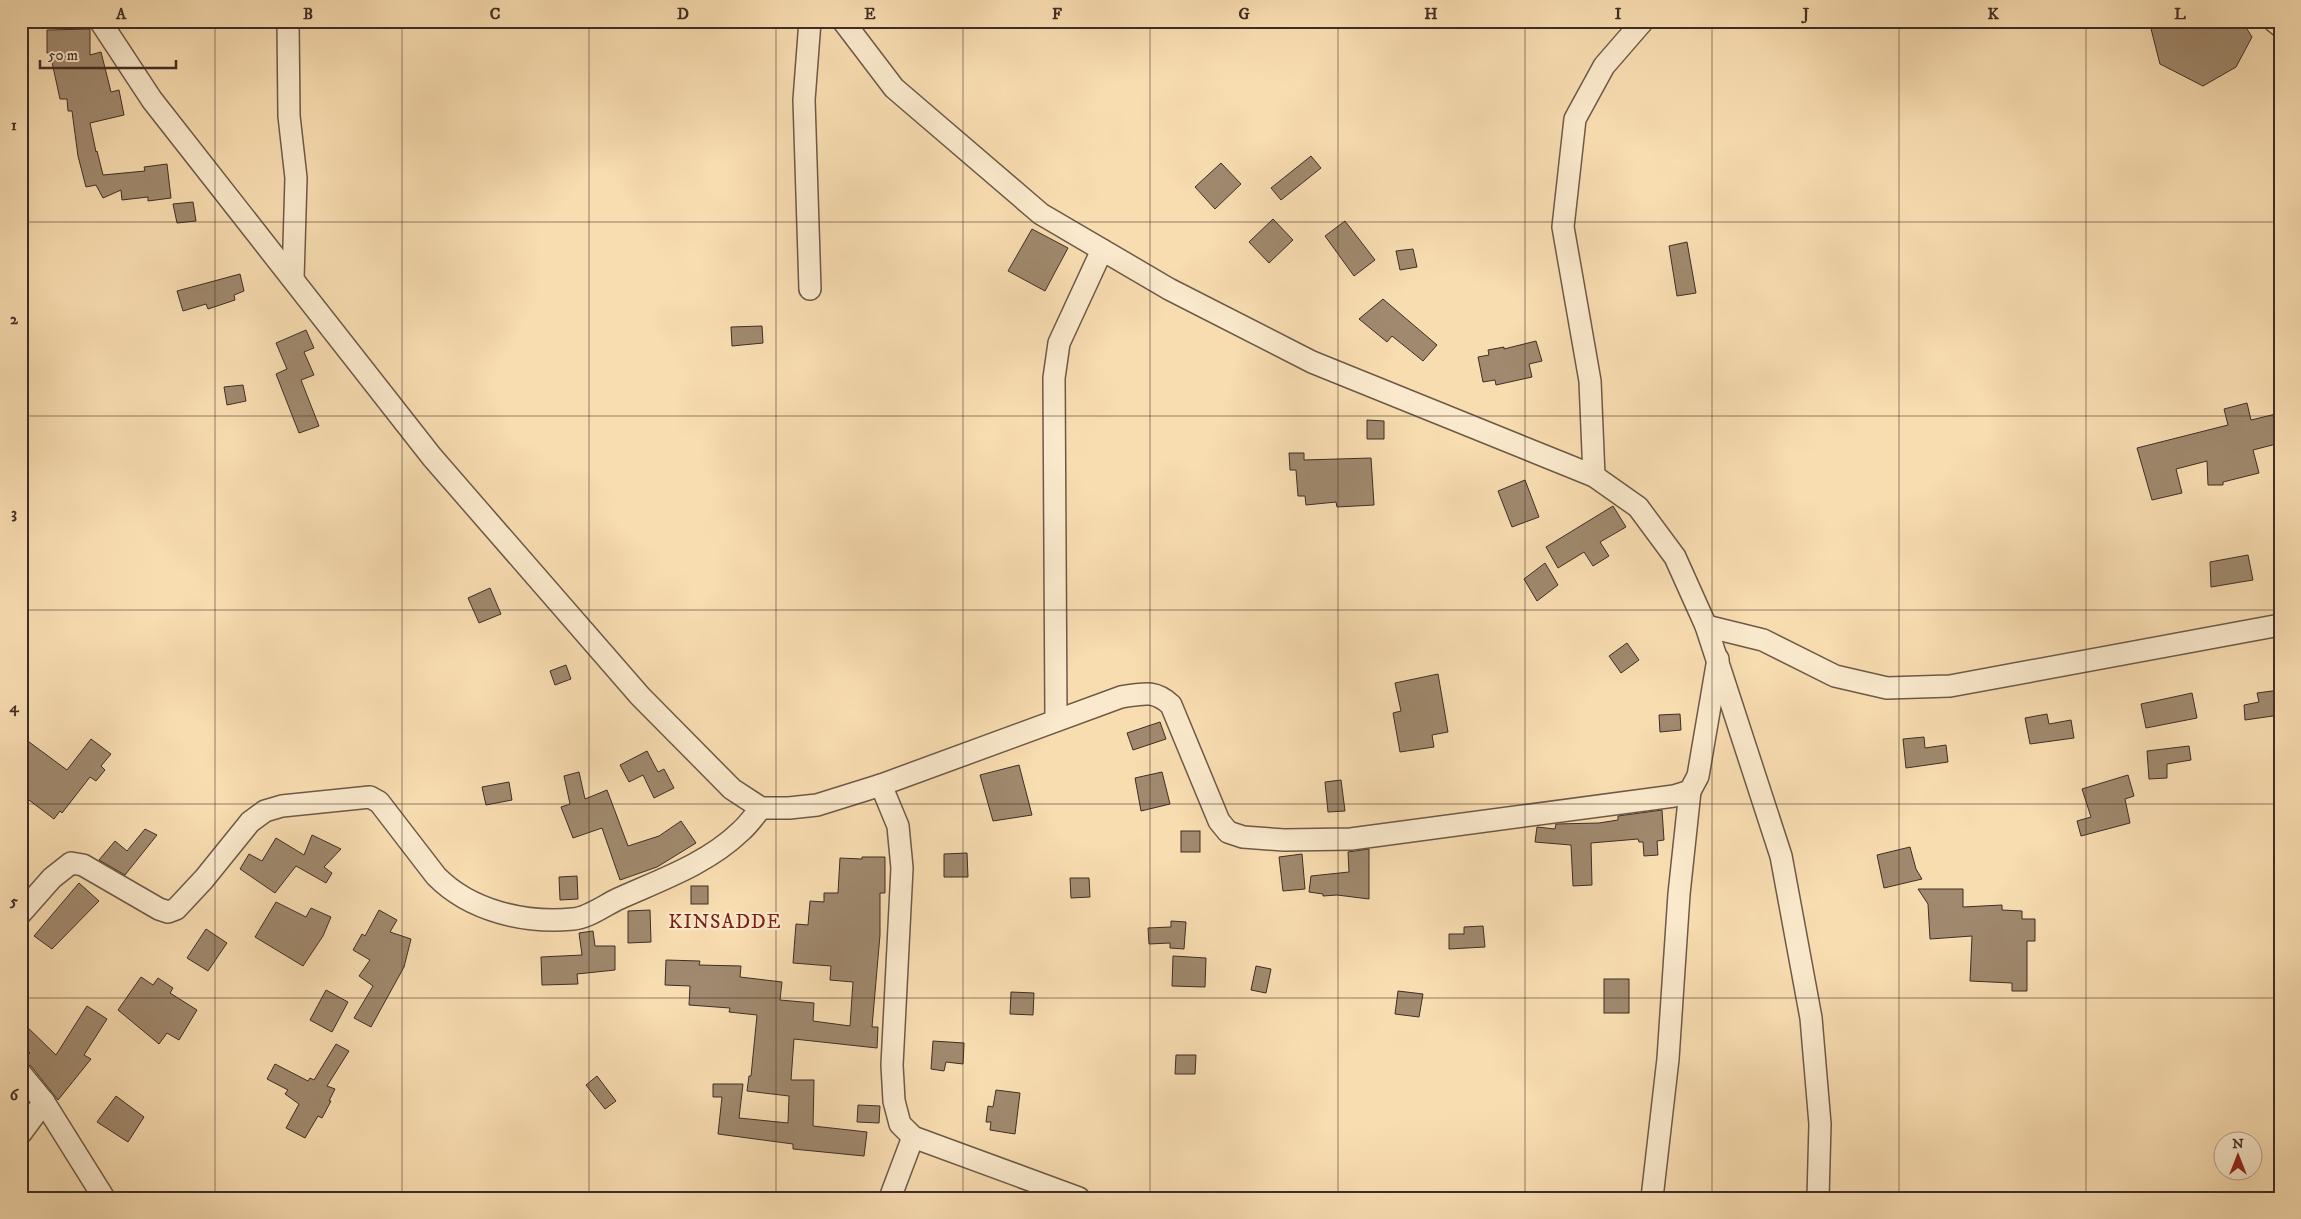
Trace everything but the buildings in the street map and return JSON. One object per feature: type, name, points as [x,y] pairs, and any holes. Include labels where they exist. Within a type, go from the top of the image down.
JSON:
[{"type":"street","points":[[100,21],[152,100],[432,457],[640,696],[732,789],[761,808],[817,805],[881,785],[1120,697],[1143,693],[1161,695],[1171,705],[1219,821],[1228,832],[1243,837],[1284,840],[1351,839],[1674,796],[1690,791]]},
{"type":"street","points":[[288,21],[289,116],[296,178],[293,279]]},
{"type":"street","points":[[810,21],[804,100],[810,289]]},
{"type":"street","points":[[843,21],[900,94],[1041,214],[1169,289],[1312,362],[1594,476],[1638,506],[1675,557],[1706,626],[1717,654],[1781,856],[1811,1018],[1820,1124],[1818,1198]]},
{"type":"street","points":[[1594,476],[1590,381],[1563,227],[1575,119],[1604,66],[1643,21]]},
{"type":"street","points":[[2274,21],[2280,26]]},
{"type":"street","points":[[1056,720],[1054,378],[1059,343],[1102,250]]},
{"type":"street","points":[[1706,626],[1763,640],[1835,676],[1887,688],[1950,686],[2280,625]]},
{"type":"street","points":[[1652,1198],[1668,1059],[1678,894],[1690,791],[1698,776],[1703,752],[1717,654]]},
{"type":"street","points":[[881,785],[898,826],[902,868],[892,1065],[894,1101],[900,1124],[913,1137],[1079,1198]]},
{"type":"street","points":[[21,912],[52,878],[71,864],[82,865],[159,909],[168,912],[176,909],[250,822],[265,811],[282,806],[370,797],[379,802],[446,887],[462,897],[497,912],[538,920],[576,919],[704,859],[741,831],[761,808]]},
{"type":"street","points":[[21,1074],[44,1102],[104,1198]]},
{"type":"street","points":[[21,1133],[44,1102]]},
{"type":"street","points":[[890,1198],[913,1137]]},
{"type":"district","name":"KINSADDE","points":[[725,922]]}]
